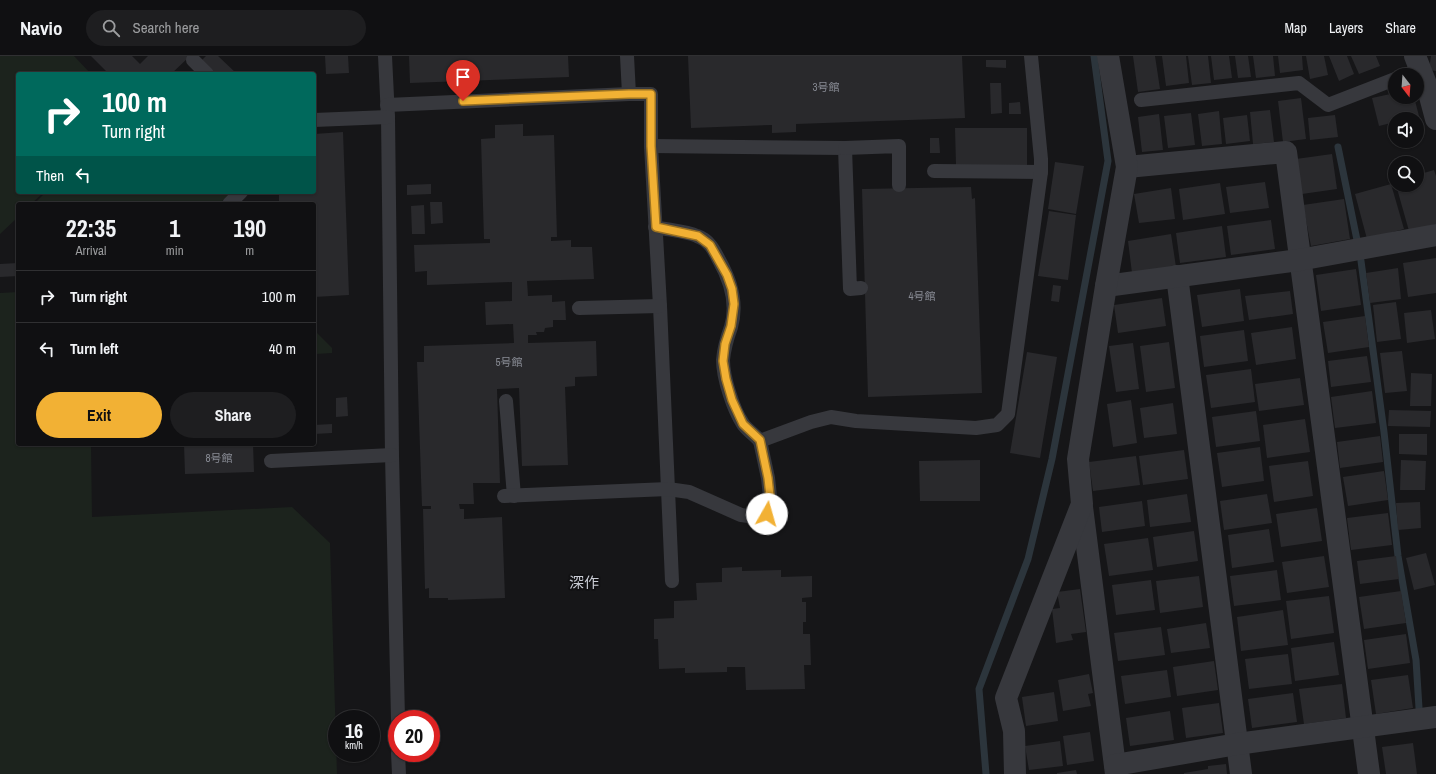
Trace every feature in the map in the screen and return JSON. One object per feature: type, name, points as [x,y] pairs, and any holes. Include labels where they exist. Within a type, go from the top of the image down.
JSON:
[{"type":"street","points":[[1108,56],[1127,167],[1078,459],[1082,504],[1116,769],[1237,744],[1436,717]]},
{"type":"street","points":[[1424,84],[1436,119]]},
{"type":"street","points":[[1127,167],[1286,152],[1299,260],[1369,774]]},
{"type":"street","points":[[1106,286],[1299,260],[1436,235]]},
{"type":"street","points":[[1177,276],[1241,774]]},
{"type":"street","points":[[1015,774],[1014,731],[1006,698],[1082,504]]},
{"type":"lane","points":[[385,56],[398,710]]},
{"type":"lane","points":[[627,56],[629,94]]},
{"type":"lane","points":[[760,440],[811,422],[831,417],[856,421],[976,428],[996,425],[1008,414],[1041,172],[1031,56]]},
{"type":"lane","points":[[193,60],[205,72]]},
{"type":"lane","points":[[1141,100],[1299,83],[1328,105],[1388,82]]},
{"type":"lane","points":[[316,120],[387,111],[629,94],[651,94],[651,146],[660,306],[672,581]]},
{"type":"lane","points":[[651,146],[845,148],[899,146],[899,185]]},
{"type":"lane","points":[[845,148],[850,289],[861,288]]},
{"type":"lane","points":[[934,170],[1041,172]]},
{"type":"lane","points":[[231,202],[239,194]]},
{"type":"lane","points":[[506,401],[509,496],[668,489],[689,492],[741,515],[756,517],[767,514],[771,505],[768,478],[760,440],[743,424],[732,400],[726,379],[723,361],[725,344],[731,326],[734,304],[732,289],[727,275],[710,245],[698,236],[656,227]]},
{"type":"lane","points":[[579,308],[660,306]]},
{"type":"lane","points":[[271,461],[392,455]]},
{"type":"lane","points":[[398,762],[399,774]]},
{"type":"shaded area","points":[[0,56],[74,56],[89,72],[16,72],[16,194],[42,194],[33,202],[16,202],[16,219],[0,234]]},
{"type":"shaded area","points":[[44,194],[230,194],[221,202],[36,202]]},
{"type":"shaded area","points":[[16,292],[16,446],[91,446],[92,517],[292,507],[330,543],[335,710],[328,710],[328,762],[337,762],[337,774],[0,774],[0,293]]},
{"type":"shaded area","points":[[316,332],[332,348],[332,353],[316,354]]},
{"type":"building","points":[[91,56],[132,56],[140,64],[148,56],[190,56],[173,72],[107,72]]},
{"type":"building","points":[[206,56],[218,56],[235,72],[213,72],[202,60]]},
{"type":"building","points":[[325,56],[348,56],[349,73],[326,74]]},
{"type":"building","points":[[409,56],[568,56],[569,77],[410,83]]},
{"type":"building","points":[[688,56],[962,56],[965,118],[796,124],[796,132],[772,133],[772,125],[691,128]]},
{"type":"building","points":[[1133,56],[1155,56],[1160,89],[1138,92]]},
{"type":"building","points":[[1162,56],[1186,56],[1189,83],[1166,86]]},
{"type":"building","points":[[1188,56],[1208,56],[1211,83],[1192,85]]},
{"type":"building","points":[[1211,56],[1229,56],[1232,78],[1214,80]]},
{"type":"building","points":[[1235,56],[1248,56],[1251,77],[1238,78]]},
{"type":"building","points":[[1253,56],[1273,56],[1275,76],[1256,78]]},
{"type":"building","points":[[1278,56],[1302,56],[1303,70],[1280,73]]},
{"type":"building","points":[[1306,56],[1324,56],[1328,75],[1310,79]]},
{"type":"building","points":[[1329,56],[1347,56],[1354,74],[1339,81]]},
{"type":"building","points":[[1351,56],[1376,56],[1380,66],[1359,74]]},
{"type":"building","points":[[1431,56],[1436,56],[1436,71],[1429,70]]},
{"type":"building","points":[[986,60],[1006,60],[1006,68],[986,67]]},
{"type":"building","points":[[990,83],[1001,83],[1002,113],[991,114]]},
{"type":"building","points":[[1388,95],[1388,104],[1416,104],[1418,112],[1388,112],[1388,124],[1379,126],[1372,98]]},
{"type":"building","points":[[1301,98],[1306,139],[1283,142],[1278,101]]},
{"type":"building","points":[[1020,102],[1021,114],[1009,114],[1009,103]]},
{"type":"building","points":[[1270,110],[1274,142],[1253,144],[1250,112]]},
{"type":"building","points":[[1219,111],[1222,144],[1202,146],[1198,114]]},
{"type":"building","points":[[1191,113],[1195,145],[1168,148],[1164,116]]},
{"type":"building","points":[[1159,114],[1163,150],[1142,152],[1138,117]]},
{"type":"building","points":[[1247,115],[1250,141],[1226,144],[1223,118]]},
{"type":"building","points":[[1335,115],[1338,137],[1310,140],[1308,118]]},
{"type":"building","points":[[523,124],[523,136],[554,135],[557,237],[551,237],[551,241],[571,240],[571,247],[592,247],[594,279],[527,281],[528,296],[552,295],[552,302],[565,301],[566,320],[553,320],[553,327],[545,328],[544,332],[536,332],[537,335],[528,335],[528,343],[596,341],[597,376],[575,377],[575,386],[565,387],[568,465],[522,466],[519,388],[497,389],[500,483],[473,483],[474,504],[459,504],[460,509],[464,509],[464,519],[502,517],[505,598],[448,600],[448,598],[429,598],[429,588],[425,589],[423,509],[431,509],[431,506],[422,506],[417,362],[424,362],[424,346],[514,343],[513,324],[486,325],[485,302],[512,301],[512,282],[427,285],[427,271],[415,272],[414,245],[490,243],[490,239],[484,239],[481,139],[495,138],[495,125]]},
{"type":"building","points":[[955,128],[1027,128],[1027,165],[956,165]]},
{"type":"building","points":[[343,132],[349,295],[316,297],[316,202],[279,202],[279,194],[316,194],[316,134]]},
{"type":"building","points":[[930,138],[939,138],[940,153],[930,153]]},
{"type":"building","points":[[1332,154],[1337,189],[1302,194],[1296,159]]},
{"type":"building","points":[[1055,162],[1084,166],[1076,214],[1048,209]]},
{"type":"building","points":[[1434,170],[1436,176],[1436,224],[1409,231],[1398,192],[1424,192],[1424,173]]},
{"type":"building","points":[[1265,182],[1269,208],[1230,213],[1226,187]]},
{"type":"building","points":[[1220,183],[1225,214],[1183,220],[1179,189]]},
{"type":"building","points":[[431,184],[431,194],[407,195],[407,185]]},
{"type":"building","points":[[1388,185],[1388,192],[1393,192],[1404,229],[1367,239],[1355,194]]},
{"type":"building","points":[[971,187],[972,199],[975,198],[982,393],[868,397],[862,189]]},
{"type":"building","points":[[1171,188],[1175,219],[1139,223],[1134,194]]},
{"type":"building","points":[[1344,199],[1350,239],[1311,246],[1303,205]]},
{"type":"building","points":[[430,202],[442,202],[443,223],[431,224]]},
{"type":"building","points":[[424,205],[425,234],[412,234],[411,206]]},
{"type":"building","points":[[1049,211],[1076,215],[1068,280],[1038,276]]},
{"type":"building","points":[[1271,220],[1275,249],[1231,255],[1227,226]]},
{"type":"building","points":[[1222,226],[1226,257],[1180,263],[1176,233]]},
{"type":"building","points":[[1171,234],[1176,267],[1132,273],[1128,241]]},
{"type":"building","points":[[1436,258],[1436,293],[1408,297],[1403,263]]},
{"type":"building","points":[[16,263],[16,276],[0,277],[0,264]]},
{"type":"building","points":[[1398,268],[1401,299],[1370,303],[1366,273]]},
{"type":"building","points":[[1356,269],[1361,305],[1321,311],[1316,275]]},
{"type":"building","points":[[1053,285],[1061,286],[1059,302],[1051,301]]},
{"type":"building","points":[[1240,289],[1244,321],[1202,327],[1197,295]]},
{"type":"building","points":[[1290,291],[1293,314],[1249,320],[1245,296]]},
{"type":"building","points":[[1162,298],[1166,326],[1118,333],[1114,305]]},
{"type":"building","points":[[1396,302],[1401,339],[1377,342],[1373,305]]},
{"type":"building","points":[[1431,310],[1435,339],[1407,343],[1404,313]]},
{"type":"building","points":[[1365,316],[1369,347],[1328,353],[1323,322]]},
{"type":"building","points":[[1292,327],[1296,359],[1256,365],[1251,333]]},
{"type":"building","points":[[1244,330],[1248,361],[1204,367],[1200,336]]},
{"type":"building","points":[[1169,342],[1175,388],[1146,392],[1140,346]]},
{"type":"building","points":[[1133,343],[1139,389],[1116,392],[1109,346]]},
{"type":"building","points":[[1402,351],[1407,391],[1385,393],[1380,353]]},
{"type":"building","points":[[1027,352],[1057,357],[1040,458],[1010,453]]},
{"type":"building","points":[[1367,356],[1371,382],[1331,387],[1328,361]]},
{"type":"building","points":[[1251,369],[1255,402],[1211,408],[1206,375]]},
{"type":"building","points":[[1411,373],[1432,374],[1431,406],[1410,406]]},
{"type":"building","points":[[1300,378],[1304,405],[1259,411],[1255,384]]},
{"type":"building","points":[[1372,391],[1376,423],[1335,428],[1331,397]]},
{"type":"building","points":[[347,397],[348,416],[336,417],[336,398]]},
{"type":"building","points":[[1131,400],[1137,443],[1113,447],[1107,404]]},
{"type":"building","points":[[1173,403],[1177,434],[1144,438],[1140,408]]},
{"type":"building","points":[[1389,410],[1431,411],[1430,427],[1388,426]]},
{"type":"building","points":[[1256,411],[1260,441],[1216,447],[1212,417]]},
{"type":"building","points":[[1305,419],[1310,452],[1267,458],[1263,425]]},
{"type":"building","points":[[332,424],[332,433],[316,434],[316,425]]},
{"type":"building","points":[[1399,434],[1427,434],[1427,455],[1399,454]]},
{"type":"building","points":[[1380,436],[1383,462],[1340,468],[1337,442]]},
{"type":"building","points":[[184,446],[253,446],[254,472],[185,474]]},
{"type":"building","points":[[1260,447],[1264,481],[1222,487],[1217,453]]},
{"type":"building","points":[[1184,450],[1188,479],[1143,485],[1139,456]]},
{"type":"building","points":[[1136,456],[1140,485],[1093,491],[1089,462]]},
{"type":"building","points":[[980,460],[980,501],[920,501],[919,461]]},
{"type":"building","points":[[1401,460],[1426,461],[1425,490],[1400,490]]},
{"type":"building","points":[[1308,461],[1313,496],[1274,502],[1269,466]]},
{"type":"building","points":[[1384,471],[1388,500],[1348,506],[1343,477]]},
{"type":"building","points":[[1187,494],[1191,522],[1150,527],[1147,500]]},
{"type":"building","points":[[1267,494],[1272,523],[1224,530],[1220,501]]},
{"type":"building","points":[[1142,501],[1145,526],[1102,532],[1099,507]]},
{"type":"building","points":[[1420,502],[1421,528],[1398,530],[1396,503]]},
{"type":"building","points":[[1317,508],[1322,541],[1281,547],[1276,514]]},
{"type":"building","points":[[1388,513],[1392,545],[1351,550],[1347,518]]},
{"type":"building","points":[[1269,529],[1274,562],[1232,568],[1228,535]]},
{"type":"building","points":[[1194,531],[1198,561],[1157,567],[1153,537]]},
{"type":"building","points":[[1148,538],[1153,570],[1109,576],[1104,544]]},
{"type":"building","points":[[1426,553],[1435,585],[1414,590],[1406,558]]},
{"type":"building","points":[[1324,556],[1329,587],[1287,593],[1282,562]]},
{"type":"building","points":[[1396,556],[1399,579],[1360,584],[1357,561]]},
{"type":"building","points":[[742,567],[742,571],[781,570],[781,577],[812,576],[812,597],[802,598],[802,602],[806,602],[806,622],[803,622],[803,634],[810,634],[811,665],[804,665],[805,689],[746,690],[745,667],[727,667],[727,672],[685,673],[685,668],[659,669],[658,639],[654,639],[654,619],[674,618],[674,601],[697,600],[696,583],[722,582],[722,568]]},
{"type":"building","points":[[1277,570],[1281,600],[1234,606],[1230,576]]},
{"type":"building","points":[[1199,576],[1203,607],[1160,613],[1156,581]]},
{"type":"building","points":[[1151,580],[1155,610],[1116,615],[1112,585]]},
{"type":"building","points":[[1080,589],[1086,632],[1071,634],[1073,640],[1056,643],[1052,609],[1060,608],[1057,592]]},
{"type":"building","points":[[1401,591],[1406,623],[1364,629],[1359,597]]},
{"type":"building","points":[[1329,596],[1334,633],[1291,639],[1286,601]]},
{"type":"building","points":[[1283,610],[1288,645],[1241,651],[1237,617]]},
{"type":"building","points":[[1206,623],[1210,648],[1171,653],[1167,629]]},
{"type":"building","points":[[1161,627],[1165,655],[1118,661],[1114,633]]},
{"type":"building","points":[[1406,634],[1410,663],[1368,669],[1364,640]]},
{"type":"building","points":[[1334,642],[1339,675],[1295,681],[1291,648]]},
{"type":"building","points":[[1288,654],[1292,684],[1249,689],[1245,659]]},
{"type":"building","points":[[1214,661],[1218,690],[1177,696],[1173,667]]},
{"type":"building","points":[[1167,670],[1171,697],[1125,704],[1121,676]]},
{"type":"building","points":[[1089,674],[1093,693],[1088,694],[1091,706],[1063,711],[1058,680]]},
{"type":"building","points":[[1408,675],[1413,708],[1376,714],[1371,680]]},
{"type":"building","points":[[1342,684],[1346,718],[1304,724],[1299,689]]},
{"type":"building","points":[[1054,692],[1058,721],[1026,726],[1022,697]]},
{"type":"building","points":[[1293,693],[1297,722],[1252,728],[1248,699]]},
{"type":"building","points":[[1219,703],[1223,733],[1186,738],[1182,708]]},
{"type":"building","points":[[1170,711],[1174,740],[1130,746],[1126,718]]},
{"type":"building","points":[[1090,732],[1094,761],[1067,765],[1063,736]]},
{"type":"building","points":[[1060,741],[1063,766],[1029,770],[1025,746]]},
{"type":"building","points":[[1413,743],[1417,774],[1386,774],[1382,747]]},
{"type":"building","points":[[1226,764],[1227,774],[1184,774],[1208,769],[1208,766]]},
{"type":"building","points":[[1076,770],[1077,774],[1057,774],[1057,773]]},
{"type":"waterway","points":[[986,774],[979,689],[1028,559],[1052,459],[1108,161],[1094,56]]},
{"type":"waterway","points":[[1338,147],[1357,240]]},
{"type":"waterway","points":[[1361,261],[1384,432],[1398,556],[1416,660],[1419,708]]},
{"type":"district","name":"深作","points":[[584,582]]},
{"type":"route","points":[[463,101],[651,94],[651,146],[656,227],[698,236],[710,245],[727,275],[732,289],[734,304],[731,326],[725,344],[723,361],[726,379],[732,400],[743,424],[760,440],[768,478],[771,505],[767,514]]}]
